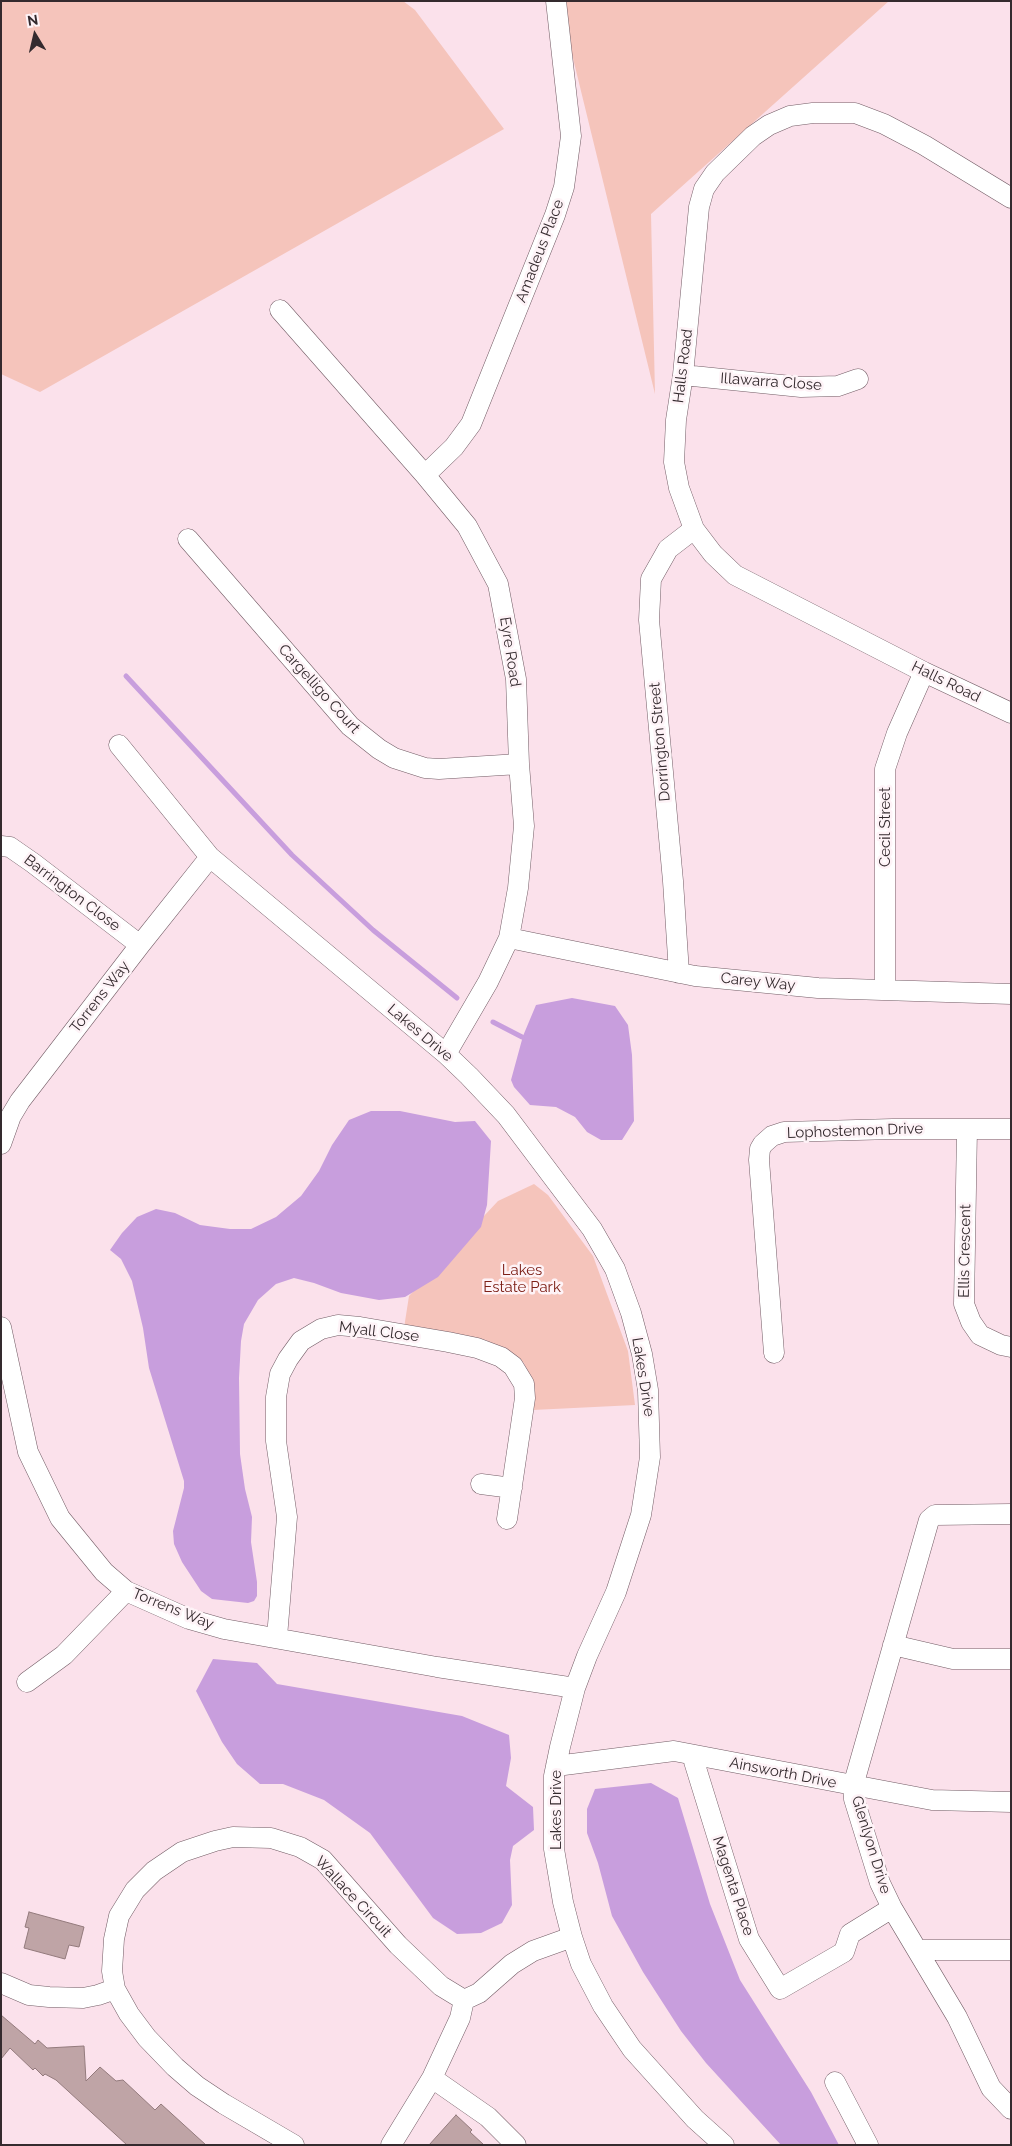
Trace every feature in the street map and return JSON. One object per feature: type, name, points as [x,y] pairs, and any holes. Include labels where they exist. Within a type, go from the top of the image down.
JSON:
[{"type":"street","name":"Amadeus Place","points":[[425,475],[454,447],[471,424],[555,215],[564,186],[571,136],[556,1]]},
{"type":"street","name":"Halls Road","points":[[1011,198],[924,145],[884,124],[855,113],[813,113],[790,116],[769,125],[729,158],[704,189],[699,207],[683,375],[676,420],[674,462],[685,510],[694,529],[713,554],[735,575],[924,672],[1011,713]]},
{"type":"street","name":"Eyre Road","points":[[280,310],[425,475],[467,526],[498,584],[516,679],[519,764],[524,826],[518,888],[509,938],[488,982],[446,1054]]},
{"type":"street","name":"Illawarra Close","points":[[683,375],[801,387],[838,386],[858,379]]},
{"type":"street","name":"Dorrington Street","points":[[679,973],[673,881],[649,620],[651,579],[668,549],[694,529]]},
{"type":"street","name":"Cargelligo Court","points":[[188,539],[350,726],[379,749],[394,758],[425,768],[519,764]]},
{"type":"street","name":"Cecil Street","points":[[884,990],[885,769],[897,733],[924,672]]},
{"type":"street","name":"Lakes Drive","points":[[118,744],[210,857],[446,1054],[506,1115],[592,1229],[615,1269],[631,1313],[642,1354],[648,1390],[650,1457],[641,1515],[616,1592],[587,1656],[575,1688],[556,1766],[553,1811],[554,1849],[563,1902],[572,1936],[582,1964],[603,2006],[632,2049],[695,2119],[724,2145]]},
{"type":"street","name":"Barrington Close","points":[[1,846],[10,847],[33,863],[140,944]]},
{"type":"street","name":"Torrens Way","points":[[1,1144],[20,1101],[140,944],[210,857]]},
{"type":"street","name":"Carey Way","points":[[509,938],[695,976],[818,988],[1011,994]]},
{"type":"street","name":"Lophostemon Drive","points":[[774,1353],[759,1160],[763,1144],[772,1136],[784,1132],[1011,1128]]},
{"type":"street","name":"Ellis Crescent","points":[[967,1129],[964,1304],[971,1322],[980,1336],[1011,1347]]},
{"type":"street","name":"Myall Close","points":[[277,1637],[286,1517],[277,1448],[276,1397],[280,1374],[301,1341],[322,1329],[338,1325],[360,1327],[477,1348],[501,1357],[513,1366],[524,1384],[525,1398],[507,1519]]},
{"type":"street","name":"Torrens Way","points":[[1,1327],[28,1452],[60,1518],[104,1572],[126,1591],[189,1619],[224,1629],[575,1688]]},
{"type":"street","points":[[481,1484],[512,1488]]},
{"type":"street","name":"Glenlyon Drive","points":[[1011,1514],[935,1515],[929,1520],[853,1786],[854,1799],[880,1883],[892,1908],[957,2017],[991,2088],[1011,2109]]},
{"type":"street","points":[[27,1682],[64,1655],[126,1591]]},
{"type":"street","points":[[893,1645],[953,1659],[1011,1659]]},
{"type":"street","name":"Ainsworth Drive","points":[[556,1766],[674,1751],[932,1800],[1011,1802]]},
{"type":"street","name":"Magenta Place","points":[[692,1755],[749,1939],[780,1990],[844,1952],[850,1934],[892,1908]]},
{"type":"street","name":"Wallace Circuit","points":[[294,2145],[197,2086],[147,2038],[129,2014],[115,1989],[112,1971],[114,1940],[122,1908],[135,1890],[160,1866],[182,1852],[214,1840],[253,1836],[291,1843],[323,1860],[405,1952],[441,1986],[464,2000]]},
{"type":"street","points":[[391,2145],[432,2078],[460,2018],[464,2000],[479,1993],[512,1964],[533,1951],[572,1936]]},
{"type":"street","points":[[918,1950],[1011,1950]]},
{"type":"street","points":[[1,1984],[29,1995],[49,1997],[83,1998],[98,1996],[115,1989]]},
{"type":"street","points":[[432,2078],[488,2118],[516,2145]]},
{"type":"street","points":[[835,2082],[868,2145]]},
{"type":"green space","points":[[1,1],[403,1],[415,10],[504,129],[40,392],[1,374]]},
{"type":"green space","points":[[559,1],[889,1],[651,214],[655,394]]},
{"type":"green space","name":"Lakes Estate Park","points":[[534,1184],[548,1195],[593,1256],[628,1351],[635,1405],[533,1410],[534,1393],[524,1363],[486,1340],[404,1328],[409,1296],[498,1201]]},
{"type":"shaded area","points":[[572,998],[615,1006],[628,1025],[632,1055],[634,1121],[622,1140],[601,1140],[587,1132],[575,1117],[556,1107],[530,1105],[514,1087],[511,1080],[523,1036],[536,1005]]},
{"type":"shaded area","points":[[371,1111],[400,1111],[455,1122],[475,1121],[491,1141],[487,1205],[481,1227],[438,1277],[405,1297],[379,1300],[341,1293],[294,1278],[276,1284],[258,1300],[244,1324],[239,1378],[240,1454],[245,1489],[252,1517],[251,1542],[257,1582],[257,1596],[254,1601],[248,1603],[212,1599],[201,1591],[182,1562],[174,1544],[173,1531],[184,1488],[184,1481],[149,1368],[143,1328],[132,1281],[121,1259],[110,1250],[137,1217],[156,1209],[175,1213],[200,1225],[230,1229],[251,1229],[276,1217],[301,1196],[319,1171],[332,1145],[349,1120]]},
{"type":"shaded area","points":[[213,1659],[257,1663],[277,1684],[462,1716],[509,1735],[511,1758],[506,1786],[533,1807],[534,1830],[513,1846],[510,1860],[512,1905],[502,1923],[481,1933],[457,1934],[433,1918],[370,1833],[324,1800],[283,1784],[260,1784],[237,1764],[222,1742],[196,1691]]},
{"type":"shaded area","points":[[651,1783],[678,1798],[710,1904],[740,1980],[811,2092],[839,2145],[781,2145],[706,2063],[681,2031],[643,1972],[612,1916],[598,1863],[587,1833],[587,1809],[595,1789]]},
{"type":"building","points":[[29,1912],[84,1927],[79,1947],[69,1945],[65,1959],[24,1948],[29,1928],[25,1927]]},
{"type":"building","points":[[1,2015],[35,2044],[38,2040],[47,2048],[84,2046],[86,2081],[100,2067],[116,2081],[123,2080],[155,2110],[161,2104],[206,2145],[127,2145],[56,2080],[45,2074],[43,2076],[35,2068],[33,2070],[10,2048],[1,2059]]},
{"type":"building","points":[[456,2115],[472,2130],[470,2132],[484,2145],[429,2145]]},
{"type":"waterway","points":[[126,676],[292,855],[373,930],[457,998]]},
{"type":"waterway","points":[[493,1022],[522,1037]]}]
